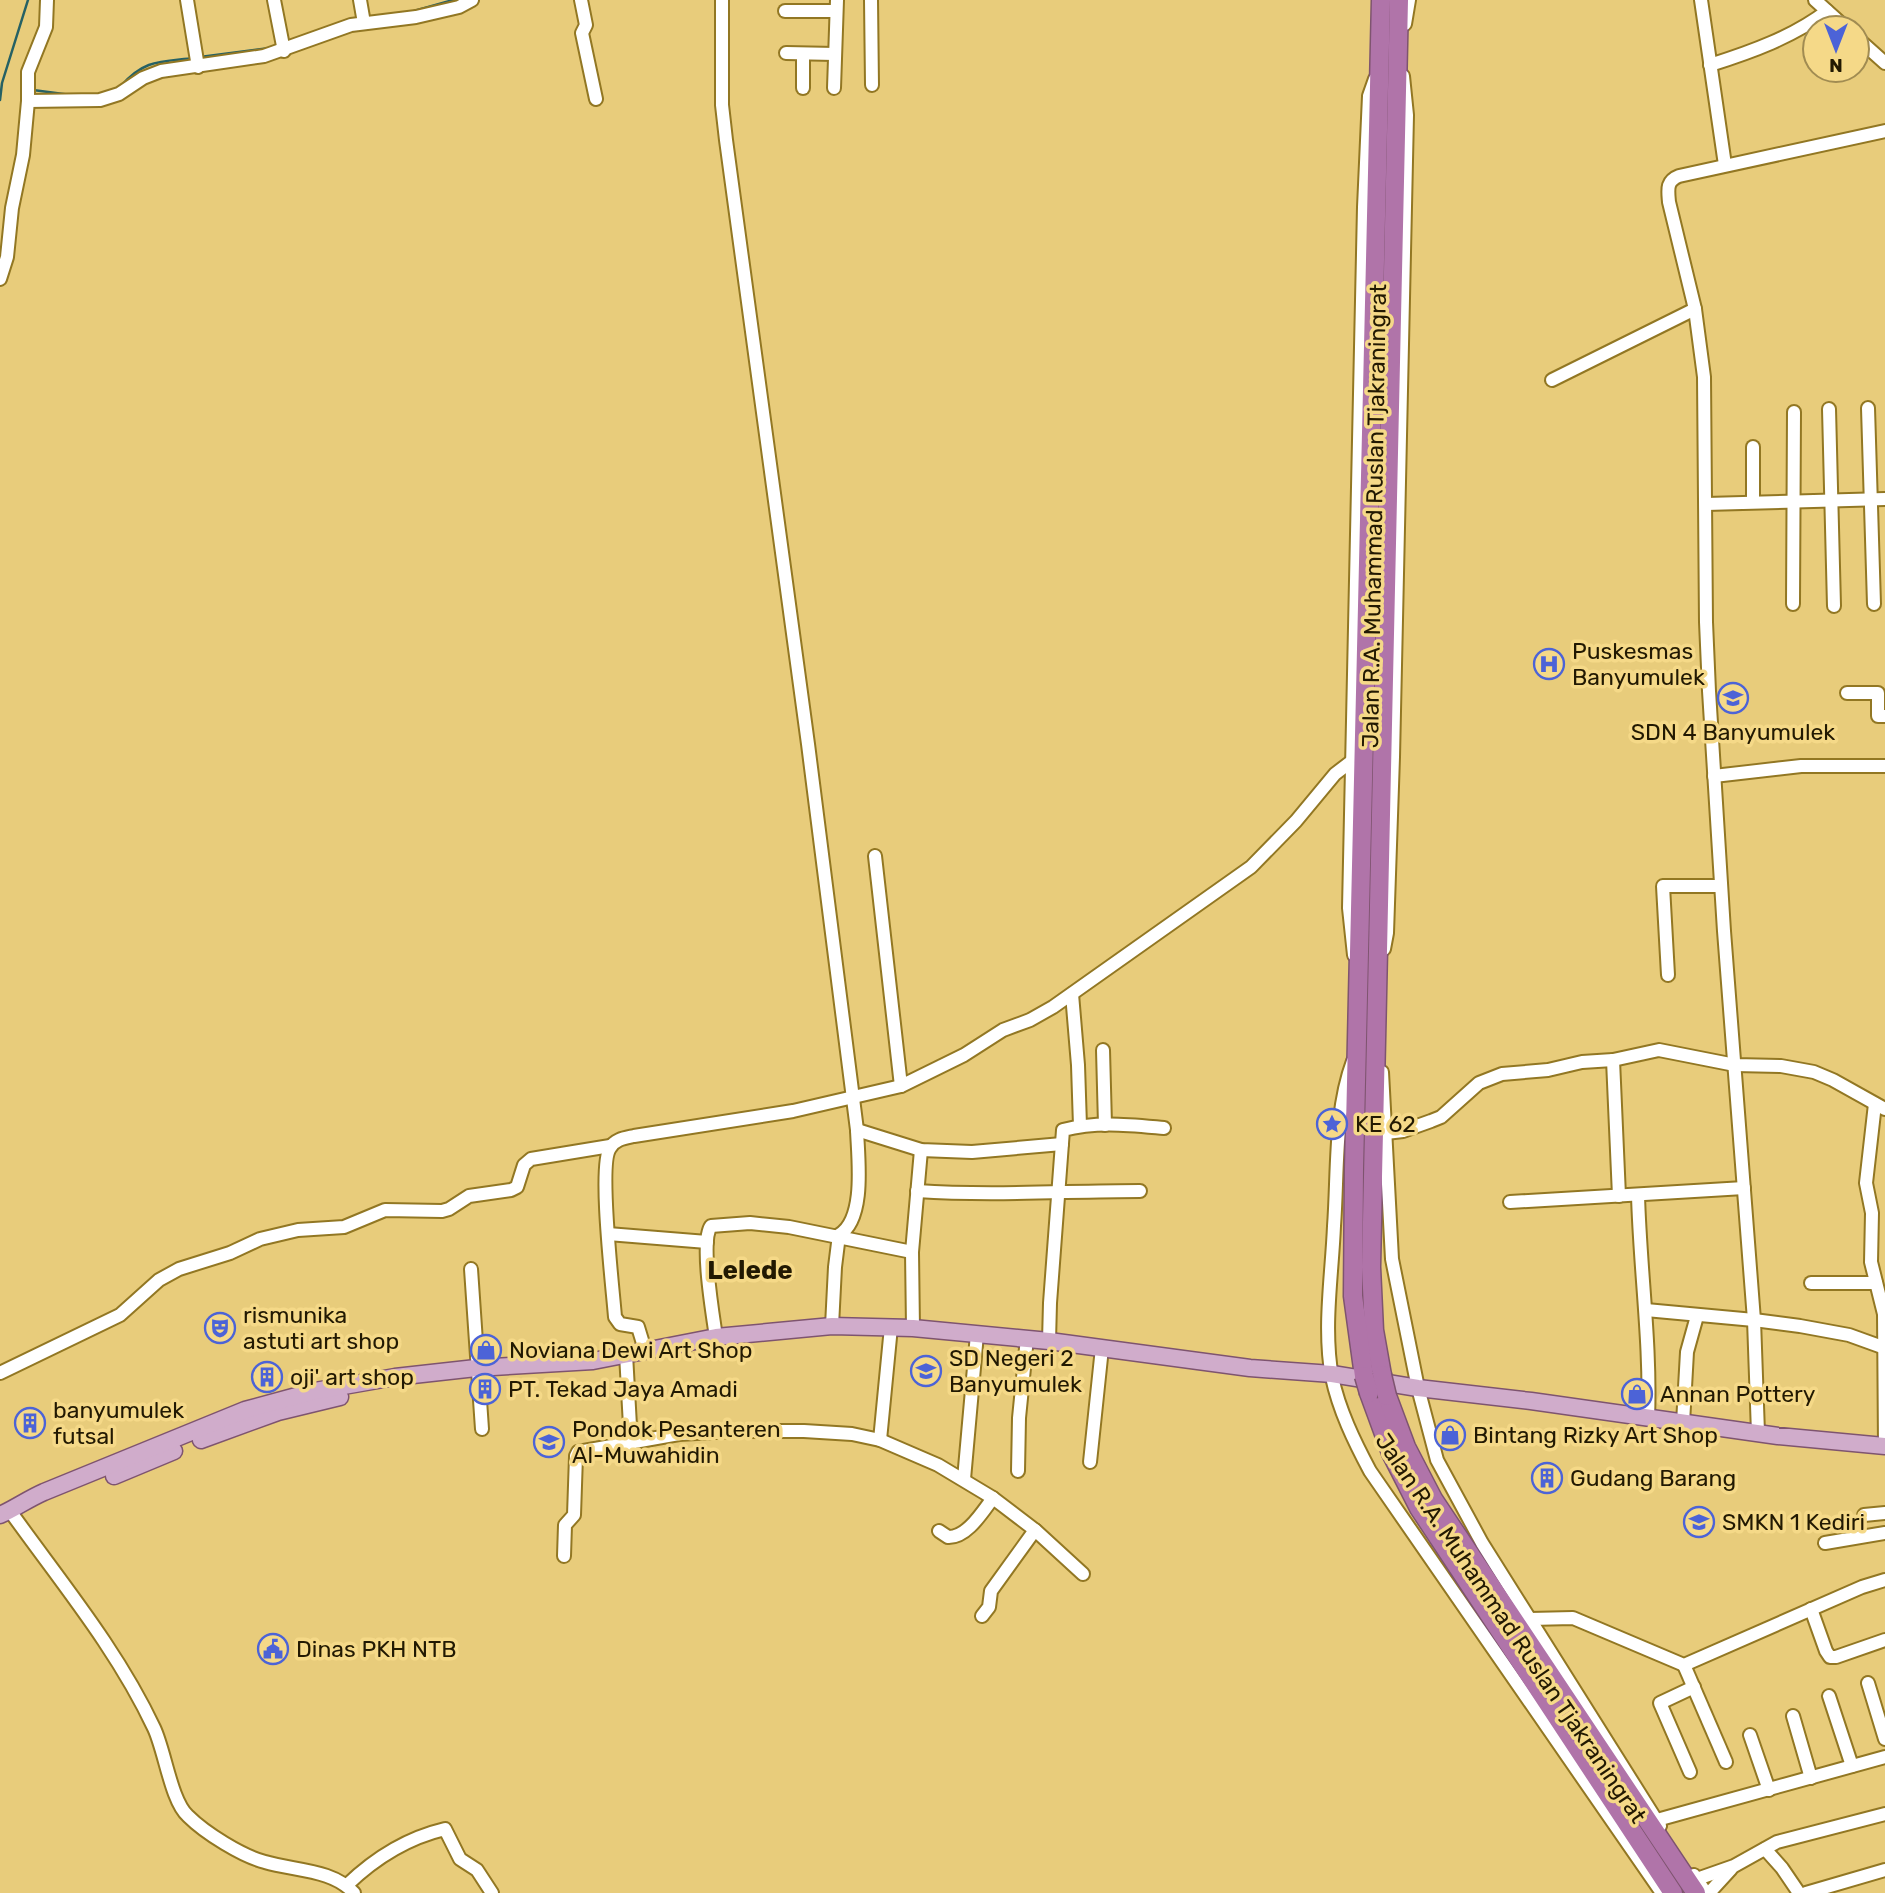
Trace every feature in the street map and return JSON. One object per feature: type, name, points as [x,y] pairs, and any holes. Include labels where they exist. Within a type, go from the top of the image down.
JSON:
[{"type":"highway","name":"Jalan R.A. Muhammad Ruslan Tjakraningrat","points":[[1381,0],[1389,43],[1398,67],[1371,1293],[1376,1345],[1375,1385],[1433,1499],[1669,1853],[1698,1886]]},
{"type":"highway","name":"Jalan R.A. Muhammad Ruslan Tjakraningrat","points":[[1399,0],[1380,69],[1358,969],[1353,1296],[1391,1454],[1412,1496],[1670,1892]]},
{"type":"highway","points":[[1658,1822],[1669,1853]]},
{"type":"highway","points":[[1627,1842],[1655,1866]]},
{"type":"main road","points":[[5,1513],[22,1512],[286,1404],[359,1392],[395,1377],[476,1368],[574,1363],[716,1337],[832,1326],[913,1328],[1027,1338],[1250,1368],[1332,1374],[1648,1419],[1885,1447]]},
{"type":"street","points":[[0,279],[7,257],[12,208],[23,155],[28,72],[46,27],[47,0]]},
{"type":"street","points":[[187,0],[197,59]]},
{"type":"street","points":[[274,0],[283,46]]},
{"type":"street","points":[[360,0],[364,19]]},
{"type":"street","points":[[28,101],[100,100],[119,94],[143,78],[197,59],[283,46],[364,19],[416,17],[458,7],[472,0]]},
{"type":"street","points":[[581,0],[586,25],[582,33],[596,99]]},
{"type":"street","points":[[722,0],[722,105],[726,140],[857,1130],[858,1180],[855,1214],[847,1231],[839,1235]]},
{"type":"street","points":[[871,0],[872,85]]},
{"type":"street","name":"Jalan R.A. Muhammad Ruslan Tjakraningrat","points":[[1372,0],[1389,43]]},
{"type":"street","name":"Jalan R.A. Muhammad Ruslan Tjakraningrat","points":[[1389,43],[1409,0]]},
{"type":"street","points":[[1701,0],[1725,165]]},
{"type":"street","points":[[1710,65],[1779,39],[1810,24],[1823,4]]},
{"type":"street","points":[[785,11],[837,6],[834,88]]},
{"type":"street","points":[[786,53],[835,54]]},
{"type":"street","points":[[803,54],[803,88]]},
{"type":"street","name":"Jalan R.A. Muhammad Ruslan Tjakraningrat","points":[[1358,969],[1350,938],[1349,908],[1367,130],[1369,96],[1380,69]]},
{"type":"street","points":[[1758,1433],[1754,1320],[1721,886],[1706,622],[1704,377],[1695,309],[1669,202],[1668,185],[1679,176],[1885,131]]},
{"type":"street","points":[[1552,380],[1695,309]]},
{"type":"street","points":[[1868,408],[1874,604]]},
{"type":"street","points":[[1829,410],[1834,606]]},
{"type":"street","points":[[1793,604],[1794,412]]},
{"type":"street","points":[[1753,447],[1753,502]]},
{"type":"street","points":[[1706,504],[1885,499]]},
{"type":"street","points":[[1847,693],[1878,693],[1878,716],[1885,716]]},
{"type":"street","points":[[0,1373],[120,1315],[159,1280],[179,1269],[230,1253],[260,1239],[298,1230],[344,1227],[385,1210],[413,1209],[434,1213],[449,1209],[469,1196],[511,1191],[517,1187],[524,1165],[531,1158],[610,1146],[634,1136],[782,1113],[901,1086],[964,1055],[1003,1030],[1030,1020],[1072,994],[1251,867],[1296,821],[1335,774],[1352,761]]},
{"type":"street","points":[[1714,776],[1801,766],[1885,766]]},
{"type":"street","points":[[875,856],[901,1086]]},
{"type":"street","points":[[1668,975],[1663,886],[1721,886]]},
{"type":"street","points":[[1072,994],[1080,1126]]},
{"type":"street","name":"Jalan R.A. Muhammad Ruslan Tjakraningrat","points":[[1376,1045],[1384,1082],[1392,1258],[1432,1445],[1444,1475],[1530,1619],[1698,1886]]},
{"type":"street","points":[[1103,1050],[1105,1125]]},
{"type":"street","points":[[1386,1133],[1403,1131],[1441,1116],[1479,1083],[1502,1074],[1548,1070],[1582,1062],[1613,1060],[1664,1050],[1735,1065],[1781,1066],[1814,1072],[1880,1106],[1866,1183],[1872,1213],[1871,1262],[1883,1309],[1885,1447]]},
{"type":"street","name":"Jalan R.A. Muhammad Ruslan Tjakraningrat","points":[[1357,1051],[1343,1093],[1330,1284],[1329,1339],[1332,1374],[1350,1432],[1370,1471],[1627,1842],[1670,1892]]},
{"type":"street","points":[[1613,1060],[1619,1196]]},
{"type":"street","points":[[1049,1341],[1063,1130],[1105,1125],[1164,1128]]},
{"type":"street","points":[[857,1130],[921,1150],[972,1152],[1062,1144]]},
{"type":"street","points":[[610,1146],[607,1158],[608,1234],[617,1321],[622,1325],[638,1327],[645,1350]]},
{"type":"street","points":[[913,1328],[912,1252],[921,1150]]},
{"type":"street","points":[[1510,1202],[1744,1188]]},
{"type":"street","points":[[918,1191],[974,1195],[1140,1191]]},
{"type":"street","points":[[1638,1195],[1640,1256],[1646,1310],[1648,1419]]},
{"type":"street","points":[[716,1337],[710,1297],[707,1242],[710,1226],[750,1223],[839,1235],[912,1252]]},
{"type":"street","points":[[608,1234],[707,1242]]},
{"type":"street","points":[[832,1326],[839,1235]]},
{"type":"street","points":[[471,1269],[482,1429]]},
{"type":"street","points":[[1811,1283],[1876,1283]]},
{"type":"street","points":[[1646,1310],[1754,1320],[1849,1335],[1884,1348]]},
{"type":"street","points":[[1683,1423],[1687,1352],[1697,1316]]},
{"type":"street","points":[[880,1440],[891,1327]]},
{"type":"street","points":[[964,1479],[977,1334]]},
{"type":"street","points":[[1018,1471],[1019,1418],[1027,1338]]},
{"type":"street","points":[[1090,1462],[1102,1348]]},
{"type":"street","points":[[626,1354],[631,1444]]},
{"type":"street","points":[[564,1556],[565,1525],[574,1515],[576,1454],[679,1434],[732,1431],[840,1434],[880,1440],[911,1452],[964,1479],[1035,1530],[1083,1574]]},
{"type":"street","points":[[939,1531],[946,1536],[957,1536],[976,1520],[993,1498]]},
{"type":"street","points":[[5,1513],[113,1653],[154,1728],[166,1758],[177,1801],[186,1815],[258,1860],[311,1871],[350,1889],[385,1853],[445,1829],[460,1858],[477,1870],[492,1893]]},
{"type":"street","points":[[1864,1515],[1885,1513]]},
{"type":"street","points":[[982,1616],[989,1607],[991,1591],[1035,1530]]},
{"type":"street","points":[[1825,1543],[1885,1533]]},
{"type":"street","points":[[1684,1665],[1811,1609],[1885,1580]]},
{"type":"street","points":[[1811,1609],[1830,1657],[1885,1640]]},
{"type":"street","points":[[1530,1619],[1573,1618],[1684,1665],[1726,1762]]},
{"type":"street","points":[[1868,1683],[1884,1731]]},
{"type":"street","points":[[1690,1772],[1660,1703],[1693,1687]]},
{"type":"street","points":[[1829,1696],[1852,1766]]},
{"type":"street","points":[[1793,1716],[1811,1778]]},
{"type":"street","points":[[1750,1735],[1769,1790]]},
{"type":"street","points":[[1658,1822],[1885,1757]]},
{"type":"street","points":[[1698,1886],[1791,1837],[1885,1814]]},
{"type":"street","points":[[1765,1849],[1799,1893]]},
{"type":"street","points":[[1806,1893],[1885,1870]]},
{"type":"waterway","points":[[0,100],[2,83],[28,0]]},
{"type":"waterway","points":[[414,11],[453,0]]},
{"type":"waterway","points":[[200,57],[270,48]]},
{"type":"waterway","points":[[121,86],[146,66],[162,61],[194,58]]},
{"type":"waterway","points":[[33,90],[71,95]]},
{"type":"place","name":"Puskesmas Banyumulek","points":[[1549,664]]},
{"type":"place","name":"SDN 4 Banyumulek","points":[[1733,698]]},
{"type":"place","name":"KE 62","points":[[1332,1124]]},
{"type":"place","name":"rismunika astuti art shop","points":[[220,1328]]},
{"type":"place","name":"Noviana Dewi Art Shop","points":[[486,1350]]},
{"type":"place","name":"SD Negeri 2 Banyumulek","points":[[926,1371]]},
{"type":"place","name":"oji' art shop","points":[[267,1377]]},
{"type":"place","name":"PT. Tekad Jaya Amadi","points":[[485,1389]]},
{"type":"place","name":"Annan Pottery","points":[[1637,1394]]},
{"type":"place","name":"banyumulek futsal","points":[[30,1423]]},
{"type":"place","name":"Bintang Rizky Art Shop","points":[[1450,1435]]},
{"type":"place","name":"Pondok Pesanteren Al-Muwahidin","points":[[549,1442]]},
{"type":"place","name":"Gudang Barang","points":[[1547,1478]]},
{"type":"place","name":"SMKN 1 Kediri","points":[[1699,1522]]},
{"type":"place","name":"Dinas PKH NTB","points":[[273,1649]]},
{"type":"district","name":"Lelede","points":[[750,1270]]}]
